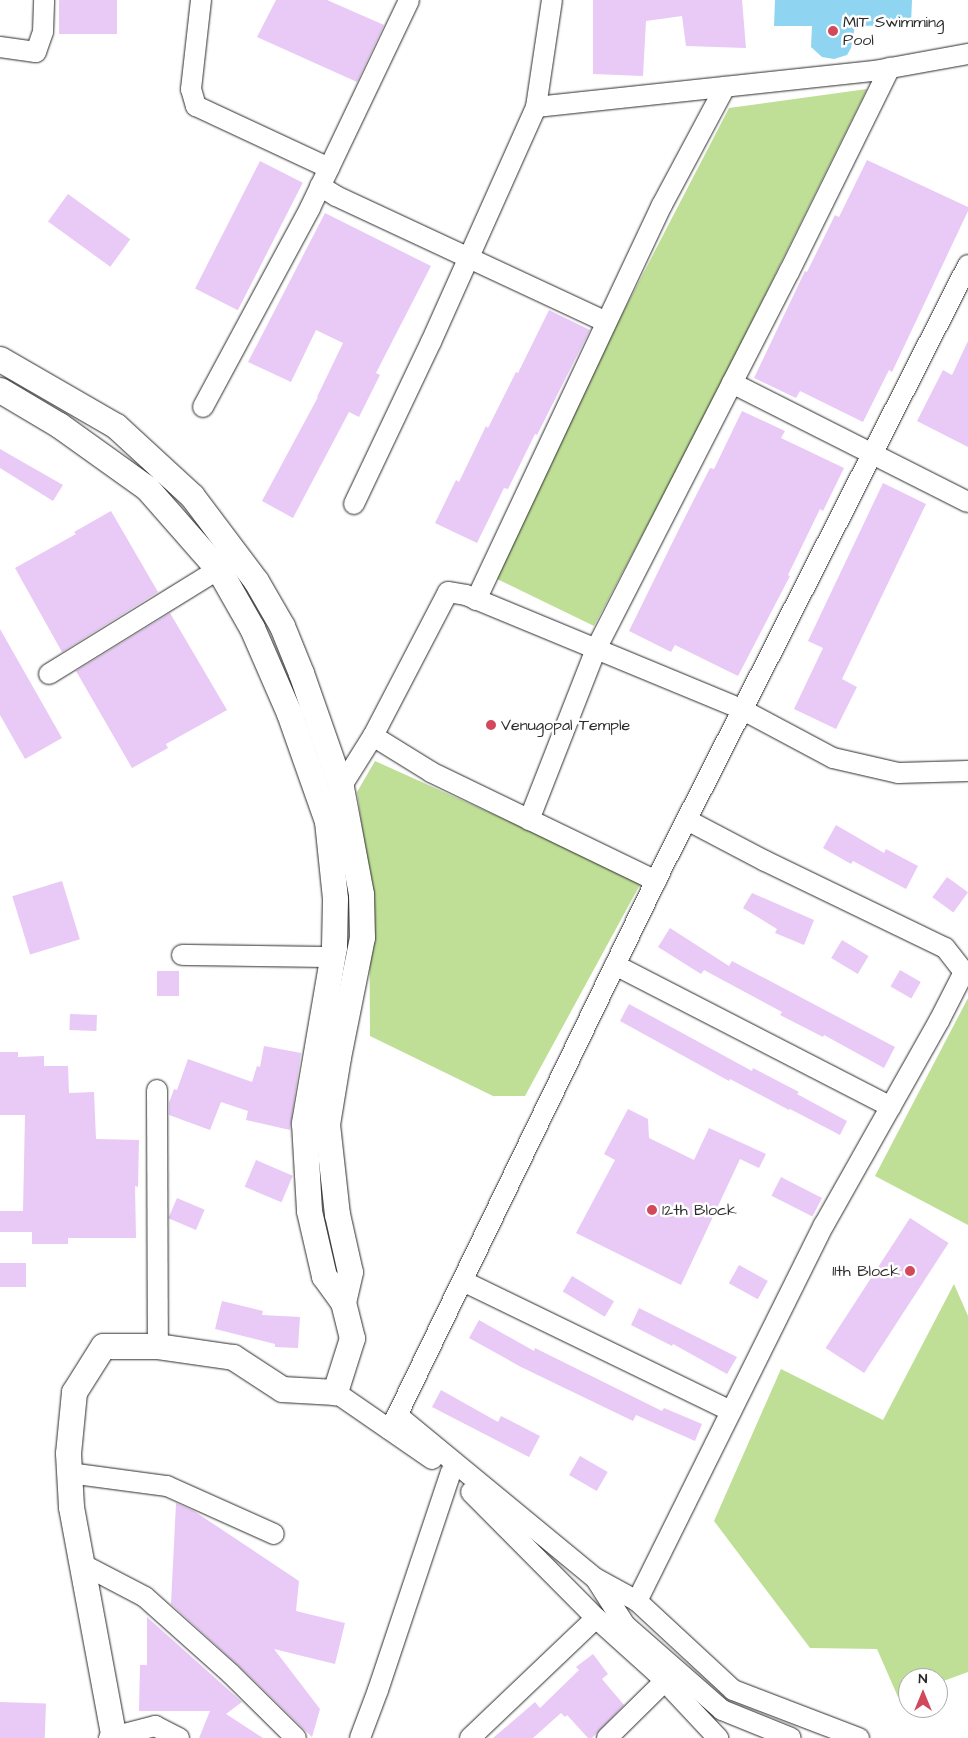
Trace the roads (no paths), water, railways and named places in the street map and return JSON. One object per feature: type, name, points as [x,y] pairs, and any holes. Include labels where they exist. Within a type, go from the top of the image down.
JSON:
[{"type":"main road","points":[[0,359],[116,426],[192,496],[229,564],[252,628],[286,704],[327,821],[335,899],[333,956],[304,1123],[309,1211],[324,1276],[343,1302],[352,1338],[335,1392],[282,1389],[233,1357],[158,1346],[103,1346],[74,1392],[68,1452],[71,1507],[113,1738]]},
{"type":"main road","points":[[0,390],[59,424],[147,488],[229,564],[256,581],[282,626],[301,673],[341,787],[361,894],[362,937],[338,1057],[327,1124],[337,1214],[350,1272],[343,1302]]},
{"type":"street","points":[[0,47],[36,52],[43,32],[44,0]]},
{"type":"street","points":[[202,0],[190,89],[196,106],[329,168]]},
{"type":"street","points":[[203,407],[320,186],[410,0]]},
{"type":"street","points":[[354,504],[469,258],[536,107],[552,0]]},
{"type":"street","points":[[536,107],[890,68],[968,54]]},
{"type":"street","points":[[529,820],[596,649],[890,68]]},
{"type":"street","points":[[476,600],[662,205],[725,87]]},
{"type":"street","points":[[320,186],[336,196],[606,322]]},
{"type":"street","points":[[393,1423],[656,881],[968,265]]},
{"type":"street","points":[[732,383],[968,502]]},
{"type":"street","points":[[49,674],[229,564]]},
{"type":"street","points":[[341,787],[373,736],[448,592],[466,595],[743,710],[833,758],[898,773],[968,771]]},
{"type":"street","points":[[373,736],[431,772],[656,881]]},
{"type":"street","points":[[637,1601],[824,1225],[964,972],[945,948],[765,861],[687,820]]},
{"type":"street","points":[[182,955],[333,956]]},
{"type":"street","points":[[616,965],[891,1106]]},
{"type":"street","points":[[158,1090],[158,1346]]},
{"type":"street","points":[[463,1281],[731,1411]]},
{"type":"street","points":[[335,1392],[393,1423],[595,1578],[637,1601],[734,1690],[859,1738]]},
{"type":"street","points":[[393,1423],[451,1472],[596,1618],[665,1681],[718,1738]]},
{"type":"street","points":[[360,1738],[451,1472]]},
{"type":"street","points":[[69,1473],[167,1486],[274,1534]]},
{"type":"street","points":[[82,1564],[145,1597],[231,1674],[296,1738]]},
{"type":"street","points":[[595,1578],[625,1625],[722,1710],[791,1738]]},
{"type":"street","points":[[470,1738],[596,1618]]},
{"type":"street","points":[[607,1738],[665,1681]]},
{"type":"street","points":[[113,1738],[155,1726],[180,1738]]},
{"type":"water","name":"MIT Swimming Pool","points":[[775,0],[912,0],[911,25],[855,26],[851,48],[847,55],[834,59],[822,57],[811,47],[812,26],[774,26]]},
{"type":"place","name":"MIT Swimming Pool","points":[[833,31]]},
{"type":"place","name":"Venugopal Temple","points":[[491,725]]},
{"type":"place","name":"12th Block","points":[[652,1210]]},
{"type":"place","name":"11th Block","points":[[910,1271]]}]
